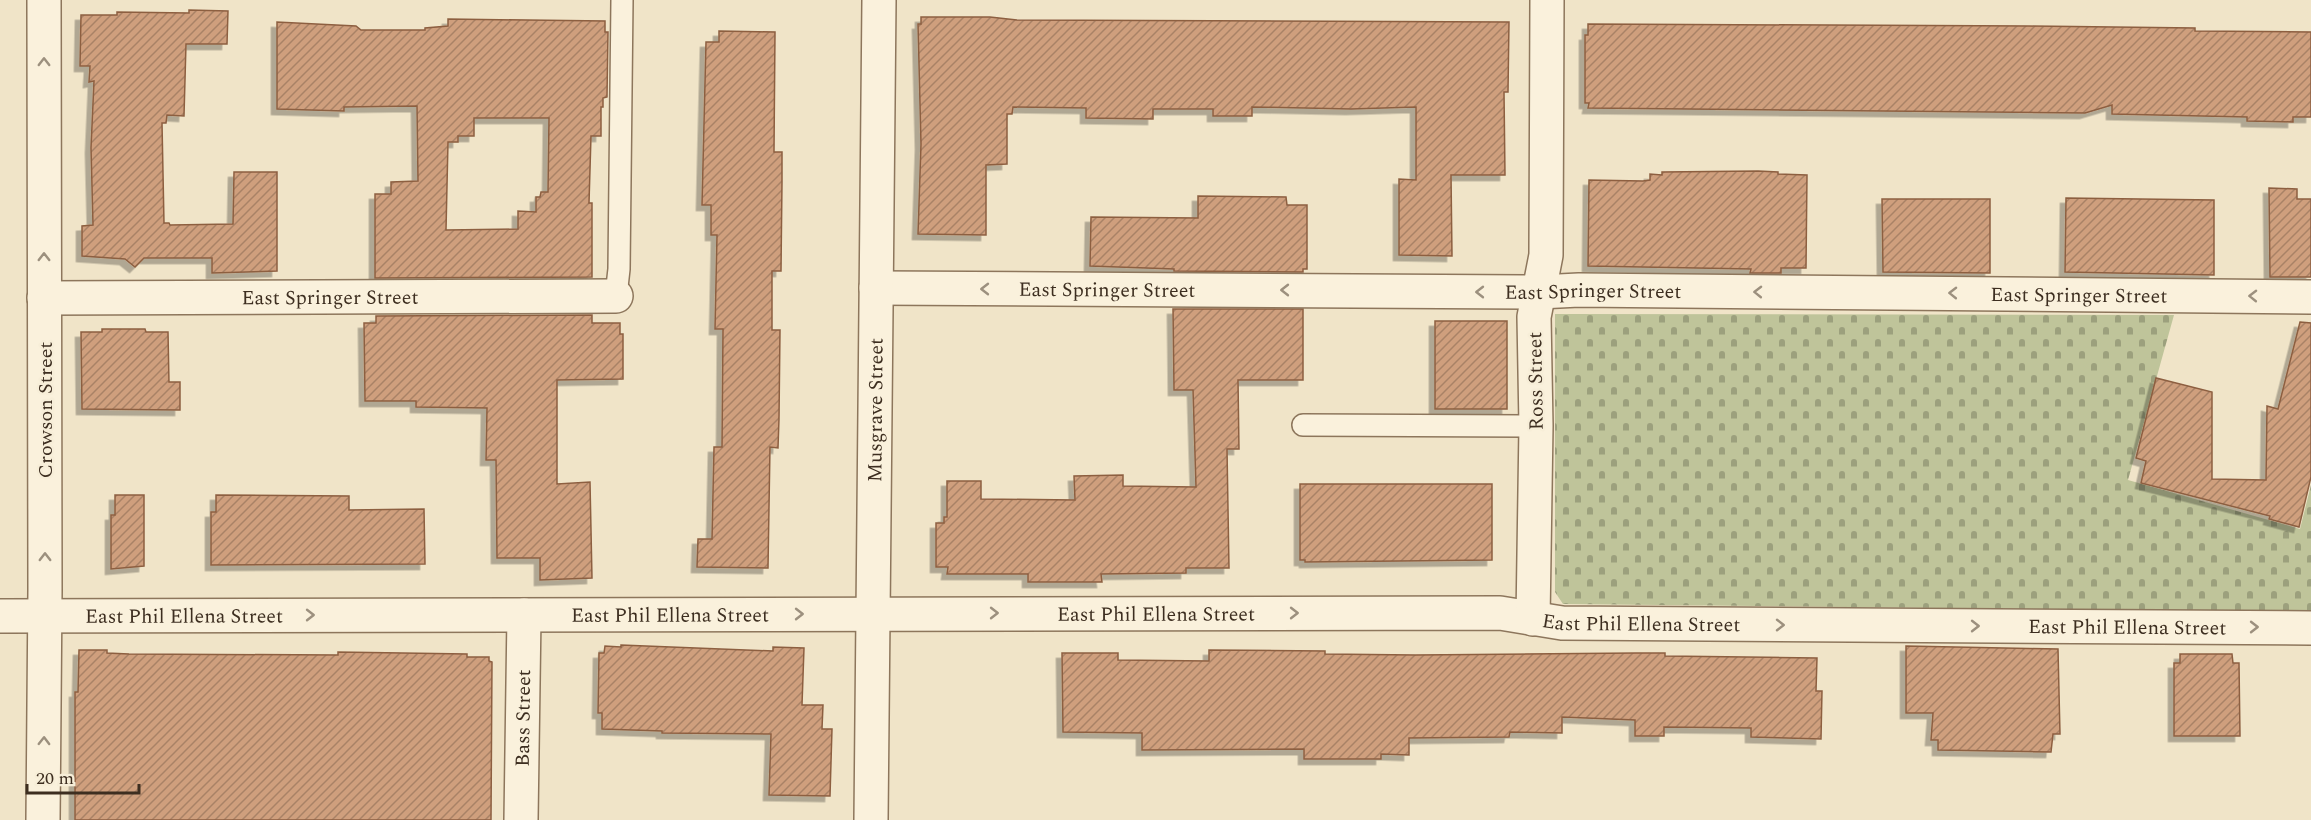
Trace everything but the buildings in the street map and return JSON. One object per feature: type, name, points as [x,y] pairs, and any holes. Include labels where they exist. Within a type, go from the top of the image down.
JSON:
[{"type":"street","name":"Crowson Street","points":[[43,820],[44,0]]},
{"type":"street","name":"Musgrave Street","points":[[871,820],[879,0]]},
{"type":"street","name":"Ross Street","points":[[1533,619],[1536,426],[1534,317],[1546,255],[1547,0]]},
{"type":"street","name":"East Springer Street","points":[[876,288],[1539,292],[1579,290],[2311,297]]},
{"type":"street","name":"East Springer Street","points":[[44,298],[616,296]]},
{"type":"street","name":"East Phil Ellena Street","points":[[0,616],[1500,613],[1574,623],[2311,628]]},
{"type":"street","name":"Bass Street","points":[[521,820],[524,615]]},
{"type":"lane","points":[[616,296],[619,269],[622,0]]},
{"type":"lane","points":[[1303,425],[1536,426]]},
{"type":"green space","points":[[1555,314],[2174,315],[2128,480],[2300,529],[2311,485],[2311,612],[1563,604],[1555,592]]}]
